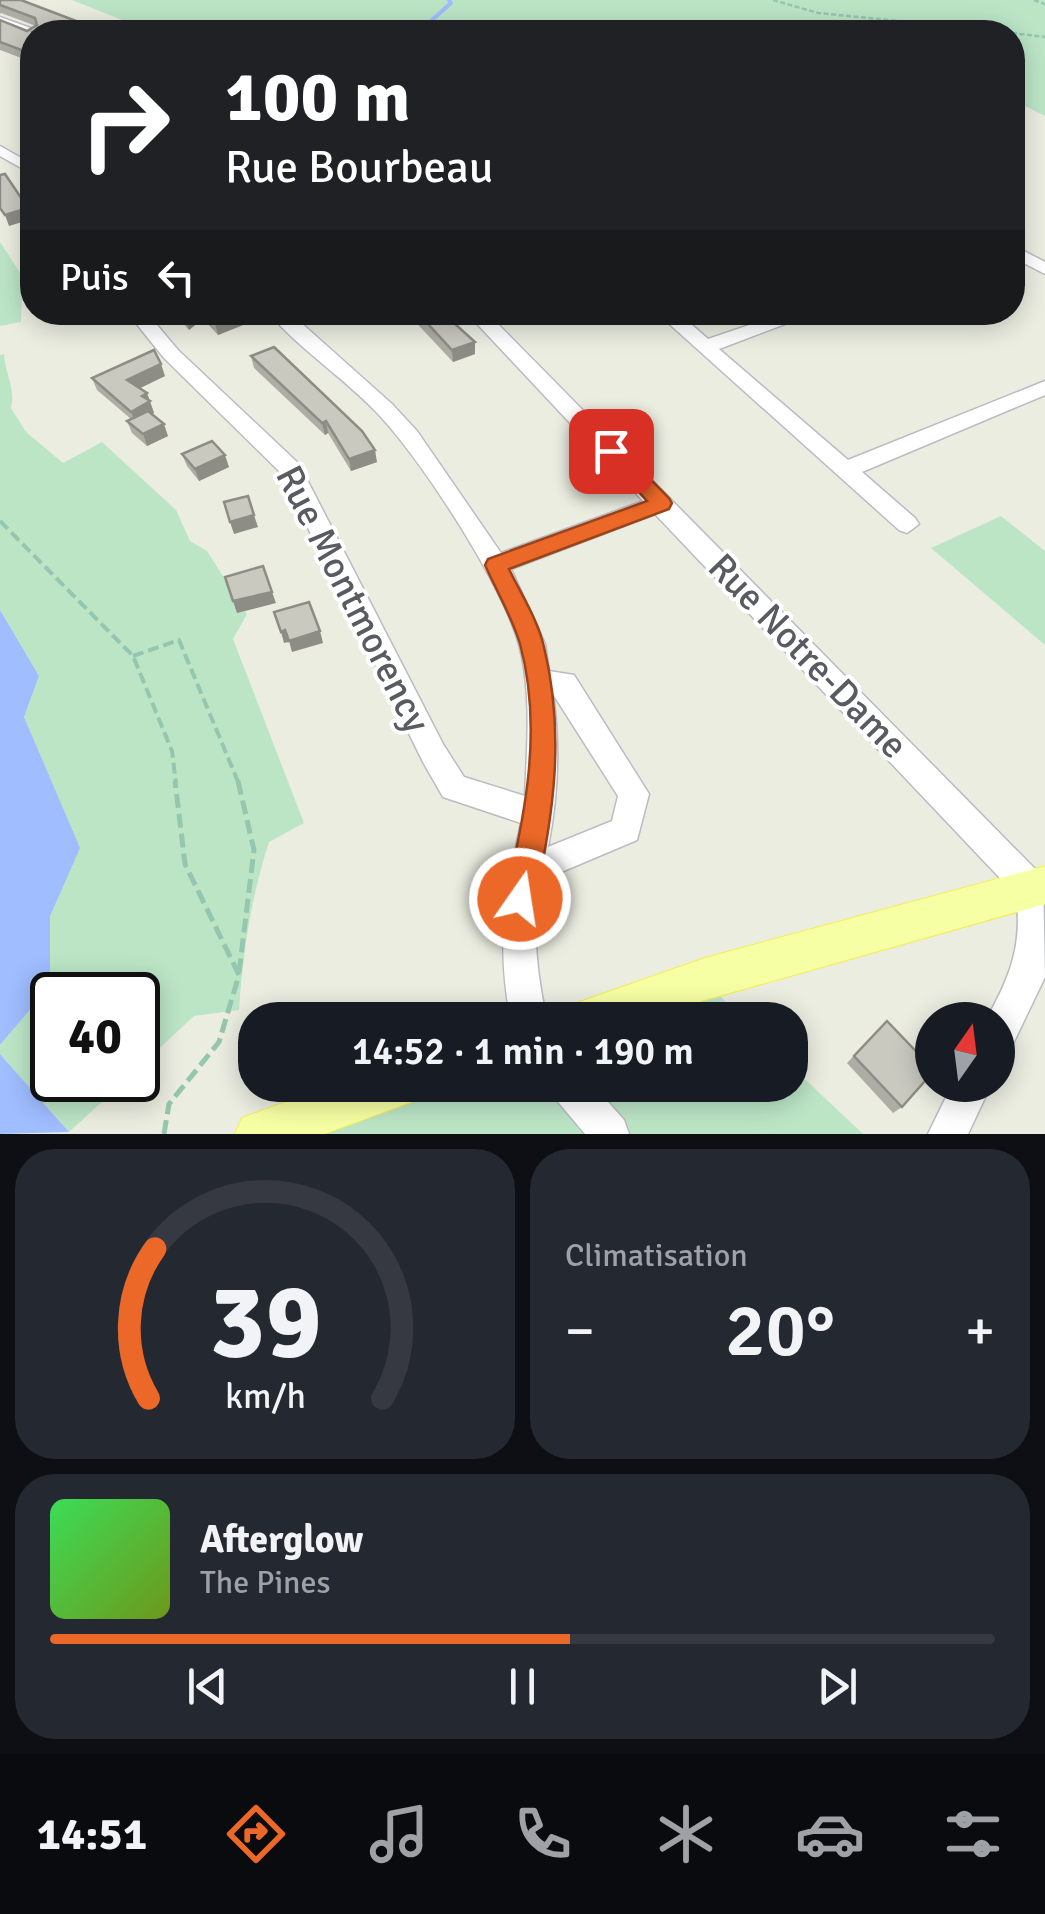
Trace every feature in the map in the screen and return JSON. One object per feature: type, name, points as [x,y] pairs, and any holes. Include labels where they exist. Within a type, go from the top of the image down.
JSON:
[{"type":"main road","points":[[638,1002],[705,979],[1038,886]]},
{"type":"main road","points":[[258,1134],[349,1102]]},
{"type":"street","name":"Rue Montmorency","points":[[147,325],[162,344],[264,437],[291,469],[432,753],[454,787],[539,815]]},
{"type":"street","points":[[291,325],[410,436],[496,565],[532,644],[543,725],[539,815],[520,899],[521,984],[525,1002]]},
{"type":"street","name":"Rue Notre-Dame","points":[[488,325],[1038,886]]},
{"type":"street","points":[[679,325],[907,524]]},
{"type":"street","points":[[704,347],[769,325]]},
{"type":"street","points":[[844,470],[1045,388]]},
{"type":"street","points":[[496,565],[662,503]]},
{"type":"street","points":[[526,872],[626,830],[634,794],[564,683],[537,682]]},
{"type":"street","points":[[1014,1002],[1032,967],[1039,932],[1038,886]]},
{"type":"street","points":[[582,1102],[610,1134]]},
{"type":"street","points":[[947,1134],[963,1102]]},
{"type":"path","points":[[773,0],[818,13],[886,20]]},
{"type":"path","points":[[1034,0],[1044,1]]},
{"type":"path","points":[[0,521],[133,656],[172,750],[185,864],[239,975]]},
{"type":"path","points":[[133,656],[179,640],[198,694],[245,798],[254,850],[239,975],[218,1042],[170,1104],[164,1134]]},
{"type":"green space","points":[[72,0],[1045,0],[1045,116],[1025,106],[1025,20],[122,20]]},
{"type":"green space","points":[[0,242],[20,273],[20,322],[0,326]]},
{"type":"green space","points":[[4,354],[11,408],[26,432],[63,463],[102,442],[176,510],[190,541],[207,551],[247,614],[233,639],[304,823],[269,842],[249,925],[238,1010],[194,1016],[160,1048],[160,972],[50,972],[50,916],[77,847],[24,717],[39,676],[0,610],[0,355]]},
{"type":"green space","points":[[1001,516],[1045,551],[1045,645],[931,548]]},
{"type":"green space","points":[[705,979],[726,1002],[638,1002]]},
{"type":"green space","points":[[30,1010],[30,1088],[0,1054],[0,1045]]},
{"type":"green space","points":[[808,1082],[863,1134],[258,1134],[349,1102],[808,1102]]},
{"type":"green space","points":[[42,1102],[102,1102],[69,1132]]},
{"type":"water","points":[[0,610],[39,676],[24,717],[80,848],[50,916],[50,972],[30,972],[30,1010],[0,1045]]},
{"type":"water","points":[[0,1054],[30,1088],[30,1102],[42,1102],[69,1132],[0,1134]]},
{"type":"building","points":[[0,0],[21,0],[74,20],[36,20],[0,5]]},
{"type":"building","points":[[0,20],[20,28],[20,50],[0,42]]},
{"type":"building","points":[[5,174],[20,196],[20,210],[5,215],[0,208],[0,175]]},
{"type":"building","points":[[429,325],[456,325],[475,342],[452,350]]},
{"type":"building","points":[[274,347],[362,431],[375,450],[349,459],[326,421],[322,423],[251,356]]},
{"type":"building","points":[[154,350],[161,364],[127,380],[147,393],[142,396],[150,401],[131,412],[92,378]]},
{"type":"building","points":[[148,411],[164,424],[143,434],[127,421]]},
{"type":"building","points":[[212,441],[225,455],[195,469],[182,454]]},
{"type":"building","points":[[248,496],[254,515],[230,522],[224,502]]},
{"type":"building","points":[[263,566],[272,592],[233,601],[225,577]]},
{"type":"building","points":[[309,602],[320,631],[289,641],[274,612]]},
{"type":"building","points":[[887,1021],[915,1050],[915,1092],[902,1107],[854,1056]]},
{"type":"waterway","points":[[432,20],[451,3],[449,0]]},
{"type":"route","points":[[520,899],[539,815],[543,725],[532,644],[496,565],[662,503],[611,451]]}]
